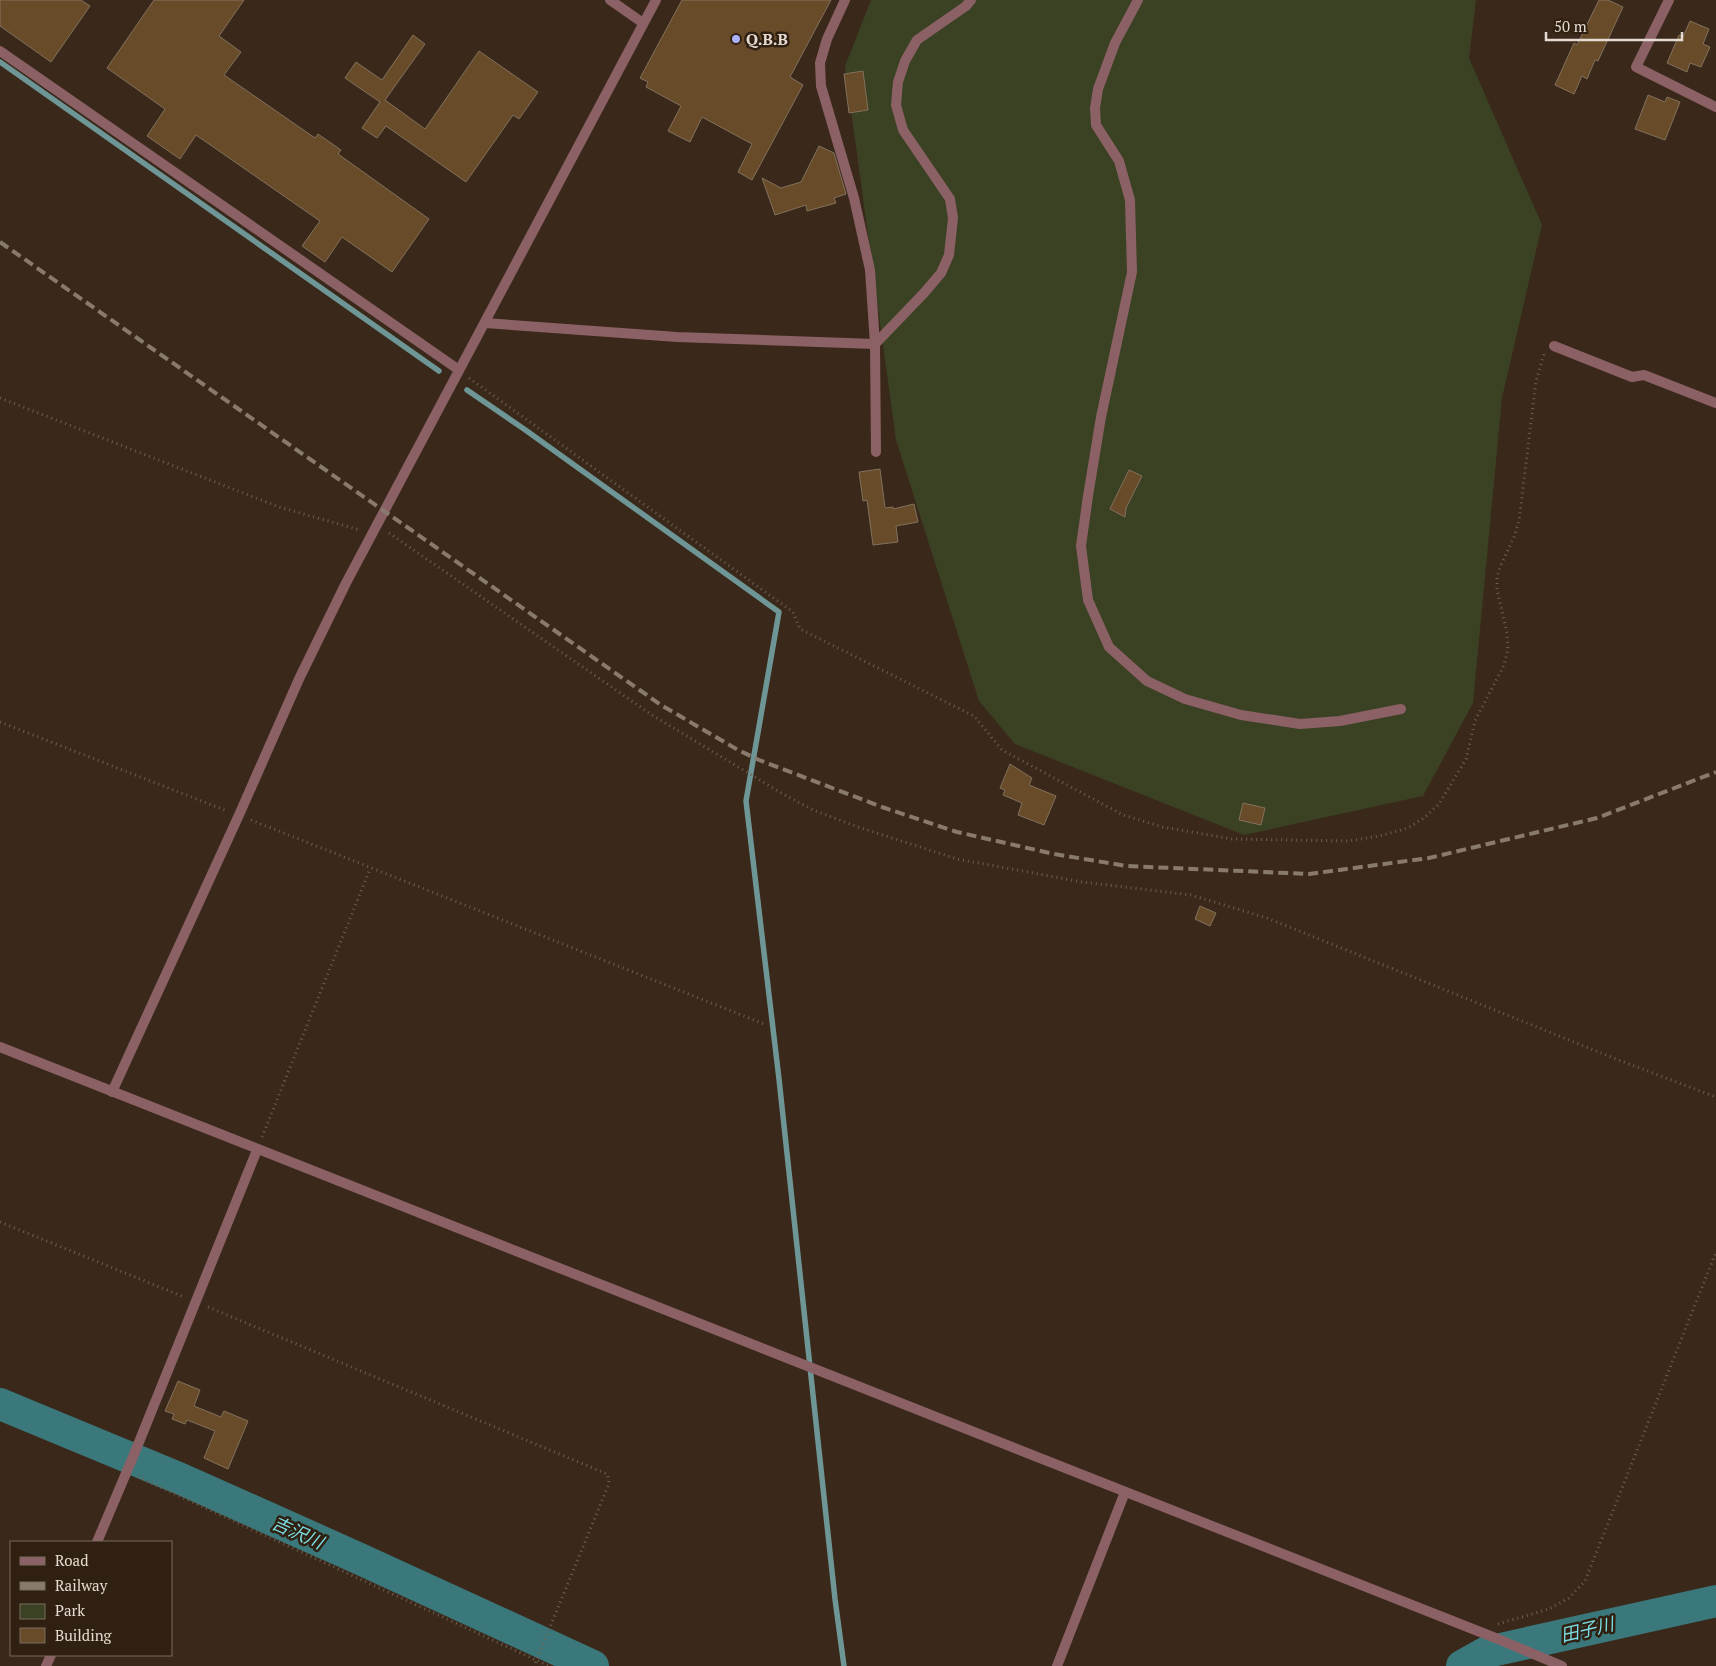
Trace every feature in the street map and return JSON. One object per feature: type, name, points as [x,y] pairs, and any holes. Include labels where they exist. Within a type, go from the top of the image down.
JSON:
[{"type":"street","points":[[610,0],[643,23]]},
{"type":"street","points":[[112,1092],[299,679],[346,583],[656,0]]},
{"type":"street","points":[[845,0],[827,40],[820,63],[821,86],[854,198],[870,270],[875,344],[876,452]]},
{"type":"street","points":[[485,323],[677,337],[875,344],[941,273],[948,256],[953,218],[950,199],[903,130],[896,106],[898,82],[904,61],[916,40],[966,6],[971,0]]},
{"type":"street","points":[[1138,0],[1115,43],[1098,89],[1095,108],[1096,125],[1119,161],[1130,200],[1132,272],[1101,417],[1086,504],[1081,546],[1088,600],[1109,647],[1147,681],[1185,699],[1241,715],[1300,724],[1340,721],[1401,710]]},
{"type":"street","points":[[1669,0],[1636,66],[1716,108]]},
{"type":"street","points":[[0,51],[459,370]]},
{"type":"street","points":[[1554,346],[1632,377],[1644,376],[1716,403]]},
{"type":"street","points":[[0,1048],[1498,1639],[1562,1666]]},
{"type":"street","points":[[97,1541],[257,1150]]},
{"type":"street","points":[[1057,1666],[1125,1492]]},
{"type":"path","points":[[0,398],[279,507],[372,533],[389,533],[652,715],[813,810],[858,827],[957,859],[1082,882],[1191,895],[1266,918],[1716,1098]]},
{"type":"path","points":[[0,722],[764,1024]]},
{"type":"path","points":[[257,1150],[370,869]]},
{"type":"path","points":[[0,1222],[607,1474],[608,1486],[534,1666]]},
{"type":"path","points":[[1476,1631],[1549,1609],[1569,1598],[1585,1582],[1716,1252]]},
{"type":"path","points":[[128,1469],[549,1666]]},
{"type":"green space","points":[[871,0],[1476,0],[1469,58],[1542,225],[1502,398],[1473,703],[1423,796],[1244,835],[1015,744],[979,701],[896,440],[845,66]]},
{"type":"building","points":[[0,0],[81,0],[90,6],[51,62],[0,26]]},
{"type":"building","points":[[154,0],[244,0],[219,36],[241,52],[224,75],[315,138],[318,134],[341,150],[338,154],[429,219],[392,272],[342,237],[325,262],[302,246],[320,221],[196,135],[180,159],[147,136],[165,109],[107,68]]},
{"type":"building","name":"Q.B.B","points":[[682,0],[831,0],[790,77],[803,85],[752,180],[738,172],[752,144],[702,117],[690,142],[668,131],[681,106],[646,87],[648,82],[640,78]]},
{"type":"building","points":[[1599,0],[1608,0],[1623,7],[1598,61],[1595,60],[1587,79],[1582,76],[1574,94],[1555,85],[1574,43],[1577,45]]},
{"type":"building","points":[[1690,21],[1709,29],[1703,44],[1710,47],[1701,67],[1690,63],[1687,72],[1667,63],[1679,35],[1683,37]]},
{"type":"building","points":[[413,35],[425,44],[385,100],[425,129],[479,51],[538,92],[519,119],[513,115],[466,182],[386,126],[377,138],[362,128],[380,102],[345,78],[356,62],[382,80]]},
{"type":"building","points":[[863,71],[868,110],[849,113],[844,74]]},
{"type":"building","points":[[1648,95],[1665,102],[1667,97],[1680,102],[1665,140],[1635,129]]},
{"type":"building","points":[[819,146],[834,153],[846,194],[834,198],[836,203],[807,211],[806,205],[775,215],[762,178],[781,188],[801,182]]},
{"type":"building","points":[[880,469],[885,508],[893,507],[893,509],[914,504],[918,522],[896,526],[898,542],[873,545],[867,500],[863,501],[859,472]]},
{"type":"building","points":[[1129,470],[1142,476],[1126,508],[1125,517],[1110,509]]},
{"type":"building","points":[[1010,764],[1032,778],[1029,785],[1056,796],[1044,825],[1018,815],[1022,803],[1003,795],[1005,790],[1000,788]]},
{"type":"building","points":[[1243,803],[1265,808],[1261,825],[1239,820]]},
{"type":"building","points":[[1200,906],[1216,913],[1210,926],[1195,919]]},
{"type":"building","points":[[178,1381],[200,1390],[194,1406],[221,1417],[224,1411],[248,1421],[228,1469],[204,1458],[215,1431],[187,1420],[185,1424],[172,1419],[174,1414],[165,1411]]},
{"type":"waterway","points":[[0,62],[439,371]]},
{"type":"waterway","points":[[467,390],[779,612],[746,801],[844,1666]]},
{"type":"waterway","name":"吉沢川","points":[[0,1404],[181,1479],[593,1666]]},
{"type":"waterway","name":"田子川","points":[[1462,1666],[1487,1652],[1716,1601]]},
{"type":"railway","points":[[0,242],[661,705],[738,750],[759,760],[882,807],[957,832],[1054,854],[1127,866],[1309,874],[1429,858],[1597,818],[1716,772]]},
{"type":"place","name":"Q.B.B","points":[[736,39]]}]
